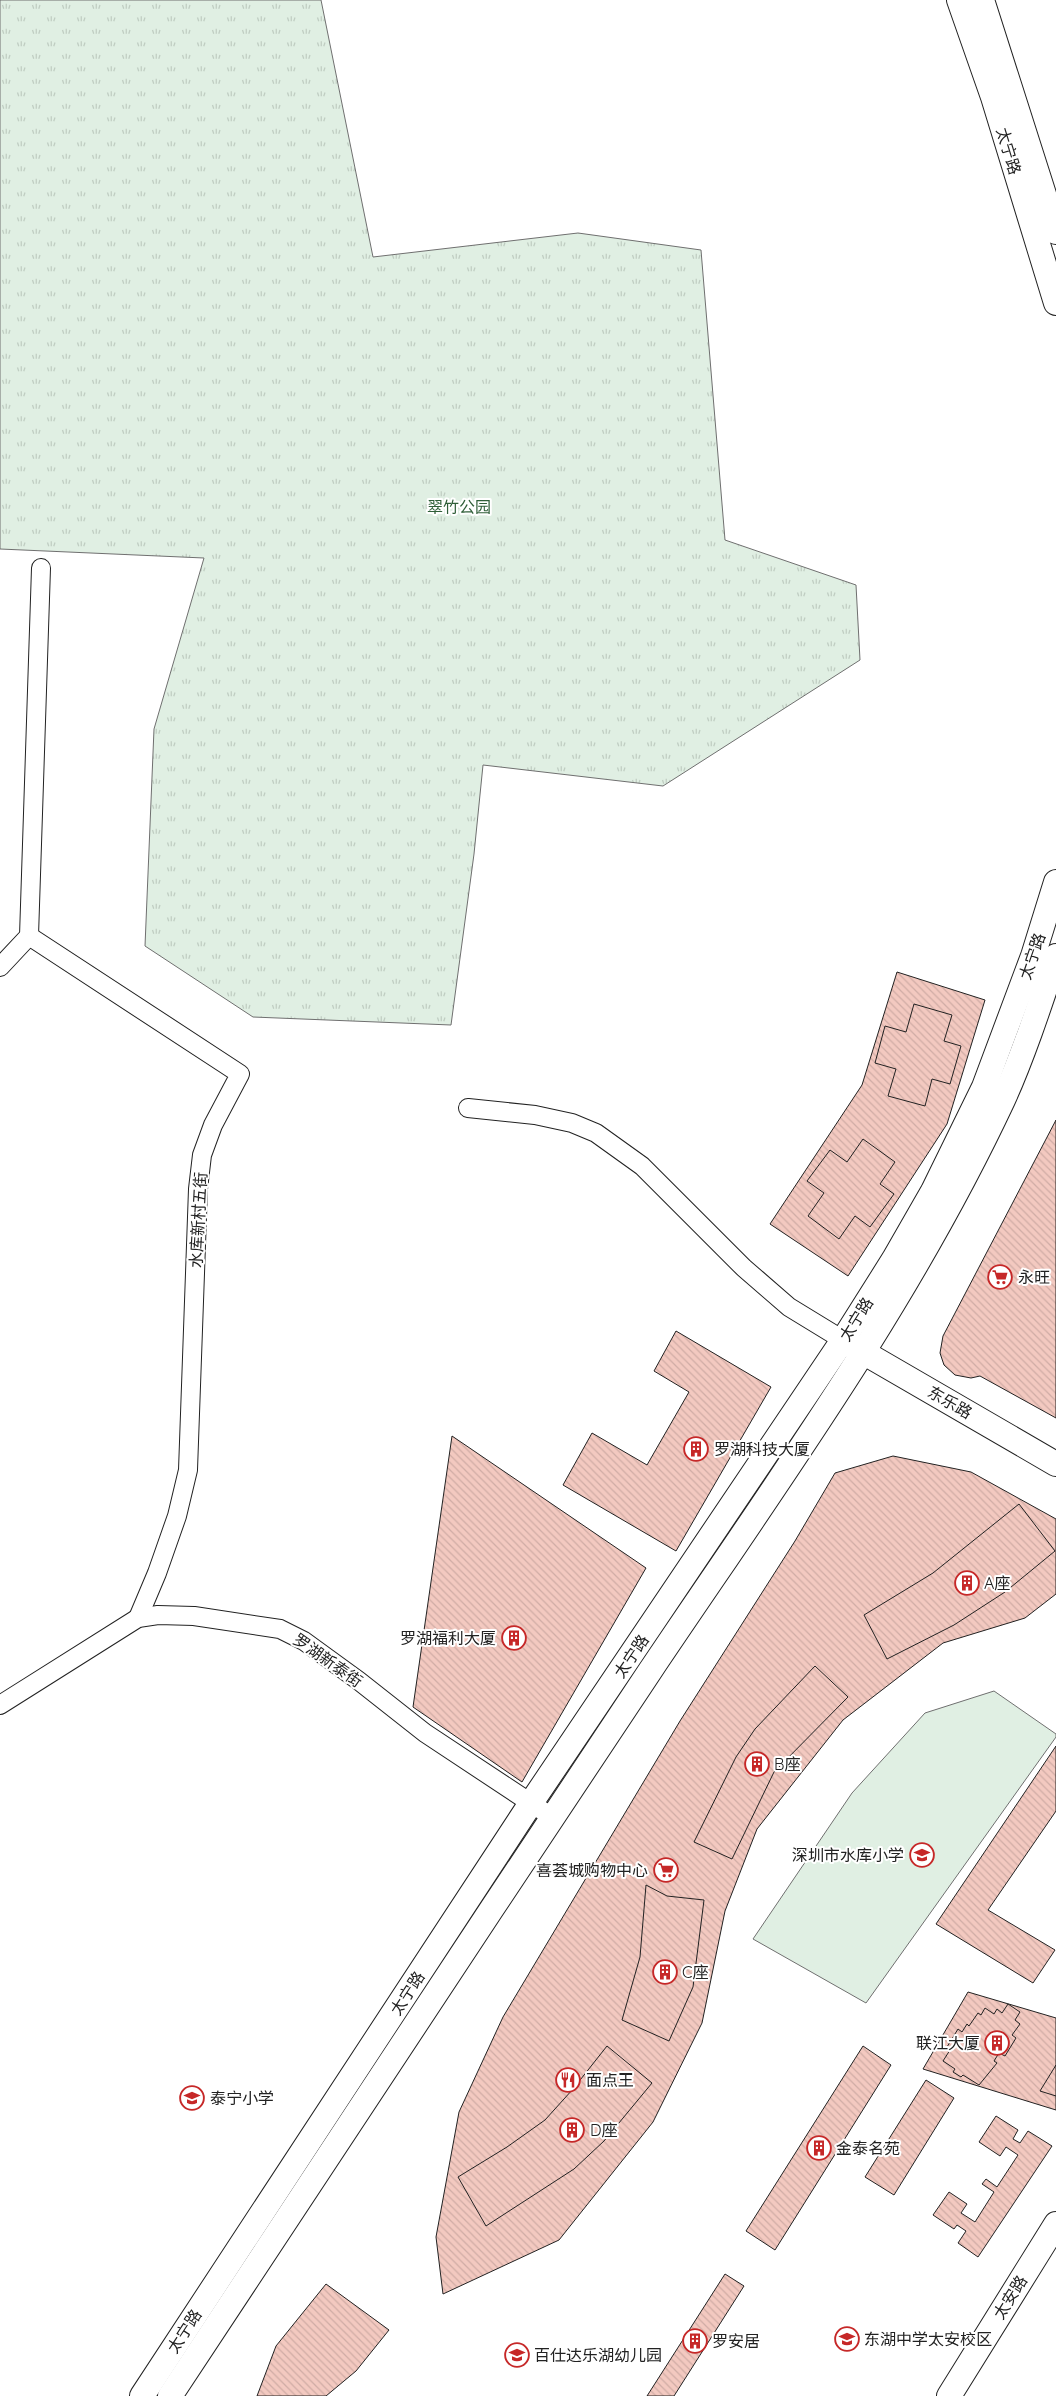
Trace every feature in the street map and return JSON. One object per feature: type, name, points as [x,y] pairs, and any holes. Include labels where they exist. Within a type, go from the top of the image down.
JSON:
[{"type":"main road","name":"太宁路","points":[[959,0],[993,97],[1056,303]]},
{"type":"main road","name":"太宁路","points":[[982,0],[1056,232]]},
{"type":"main road","name":"太宁路","points":[[170,2396],[552,1817],[853,1346],[984,1087],[1033,956],[1056,882]]},
{"type":"main road","name":"太宁路","points":[[142,2396],[531,1803],[853,1346],[914,1272],[957,1193],[1005,1095],[1056,956]]},
{"type":"main road","name":"东乐路","points":[[853,1346],[1056,1464]]},
{"type":"main road","name":"太安路","points":[[949,2396],[1056,2224]]},
{"type":"street","points":[[0,967],[29,936],[41,568]]},
{"type":"street","name":"水库新村五街","points":[[29,936],[240,1074],[213,1125],[202,1156],[198,1189],[188,1470],[177,1516],[157,1573],[138,1618]]},
{"type":"street","points":[[468,1108],[535,1115],[572,1123],[596,1133],[642,1166],[744,1268],[789,1307],[853,1346]]},
{"type":"street","name":"罗湖新泰街","points":[[0,1705],[138,1618],[158,1615],[194,1616],[280,1629],[304,1641],[425,1733],[552,1817]]},
{"type":"green space","name":"翠竹公园","points":[[0,0],[321,0],[373,257],[578,233],[701,250],[725,540],[856,585],[860,660],[663,786],[483,765],[474,854],[451,1025],[253,1017],[145,946],[154,729],[204,558],[0,549]]},
{"type":"green space","points":[[994,1691],[1056,1734],[1056,1737],[866,2003],[753,1939],[852,1793],[925,1713]]},
{"type":"building","points":[[897,972],[985,1000],[947,1124],[848,1276],[770,1224],[862,1085]]},
{"type":"building","points":[[914,1004],[952,1015],[944,1041],[961,1046],[950,1084],[932,1079],[925,1106],[888,1096],[896,1069],[875,1063],[885,1026],[906,1032]]},
{"type":"building","points":[[1056,1120],[1056,1418],[980,1376],[971,1378],[955,1375],[944,1365],[940,1353],[943,1336]]},
{"type":"building","points":[[863,1139],[895,1162],[880,1184],[894,1194],[870,1227],[855,1216],[839,1239],[808,1216],[824,1193],[807,1181],[830,1150],[847,1162]]},
{"type":"building","name":"罗湖科技大厦","points":[[676,1331],[771,1387],[676,1551],[563,1485],[592,1433],[647,1465],[689,1392],[654,1371]]},
{"type":"building","name":"罗湖福利大厦","points":[[452,1436],[646,1568],[522,1782],[413,1707]]},
{"type":"building","name":"喜荟城购物中心","points":[[893,1456],[971,1472],[1056,1519],[1056,1594],[1025,1618],[943,1643],[843,1720],[757,1829],[725,1911],[702,2023],[653,2122],[559,2240],[443,2294],[436,2237],[459,2112],[503,2017],[680,1721],[795,1541],[835,1473]]},
{"type":"building","name":"A座","points":[[1019,1504],[1055,1551],[1005,1592],[954,1625],[887,1659],[864,1615],[933,1573]]},
{"type":"building","name":"B座","points":[[815,1666],[848,1697],[774,1772],[732,1859],[694,1842],[736,1757],[755,1729]]},
{"type":"building","points":[[1056,1746],[1056,1811],[988,1910],[1055,1950],[1033,1983],[936,1924]]},
{"type":"building","name":"C座","points":[[646,1885],[667,1896],[704,1900],[693,1987],[669,2041],[622,2020],[640,1957]]},
{"type":"building","name":"联江大厦","points":[[968,1992],[1056,2018],[1056,2110],[923,2069]]},
{"type":"building","points":[[1008,2004],[1020,2012],[1015,2020],[1020,2024],[1012,2035],[1016,2038],[1005,2056],[999,2053],[994,2061],[997,2063],[979,2085],[963,2075],[961,2077],[953,2072],[955,2069],[943,2061],[950,2050],[947,2047],[958,2029],[962,2032],[978,2013],[981,2015],[985,2008],[994,2014],[997,2009],[1002,2013]]},
{"type":"building","name":"D座","points":[[607,2046],[652,2083],[604,2141],[574,2169],[486,2226],[458,2177],[507,2147],[545,2120],[573,2089]]},
{"type":"building","name":"金泰名苑","points":[[863,2046],[891,2065],[775,2250],[746,2231]]},
{"type":"building","points":[[1056,2065],[1056,2096],[1040,2091]]},
{"type":"building","points":[[926,2080],[954,2098],[894,2195],[865,2177]]},
{"type":"building","points":[[996,2116],[1018,2130],[1013,2139],[1020,2143],[1028,2131],[1052,2146],[978,2257],[958,2243],[966,2231],[957,2225],[954,2229],[933,2215],[949,2192],[967,2204],[961,2213],[975,2222],[994,2192],[982,2184],[986,2179],[997,2187],[1018,2155],[1006,2147],[1000,2156],[979,2142]]},
{"type":"building","name":"罗安居","points":[[725,2274],[744,2286],[674,2396],[647,2396]]},
{"type":"building","points":[[326,2284],[389,2330],[356,2371],[326,2396],[257,2396],[276,2346]]},
{"type":"place","name":"永旺","points":[[1000,1277]]},
{"type":"place","name":"罗湖科技大厦","points":[[696,1449]]},
{"type":"place","name":"A座","points":[[967,1583]]},
{"type":"place","name":"罗湖福利大厦","points":[[514,1638]]},
{"type":"place","name":"B座","points":[[757,1764]]},
{"type":"place","name":"深圳市水库小学","points":[[922,1855]]},
{"type":"place","name":"喜荟城购物中心","points":[[666,1870]]},
{"type":"place","name":"C座","points":[[665,1972]]},
{"type":"place","name":"联江大厦","points":[[997,2043]]},
{"type":"place","name":"面点王","points":[[568,2080]]},
{"type":"place","name":"泰宁小学","points":[[192,2098]]},
{"type":"place","name":"D座","points":[[572,2130]]},
{"type":"place","name":"金泰名苑","points":[[819,2148]]},
{"type":"place","name":"东湖中学太安校区","points":[[847,2339]]},
{"type":"place","name":"罗安居","points":[[695,2341]]},
{"type":"place","name":"百仕达乐湖幼儿园","points":[[517,2355]]}]
